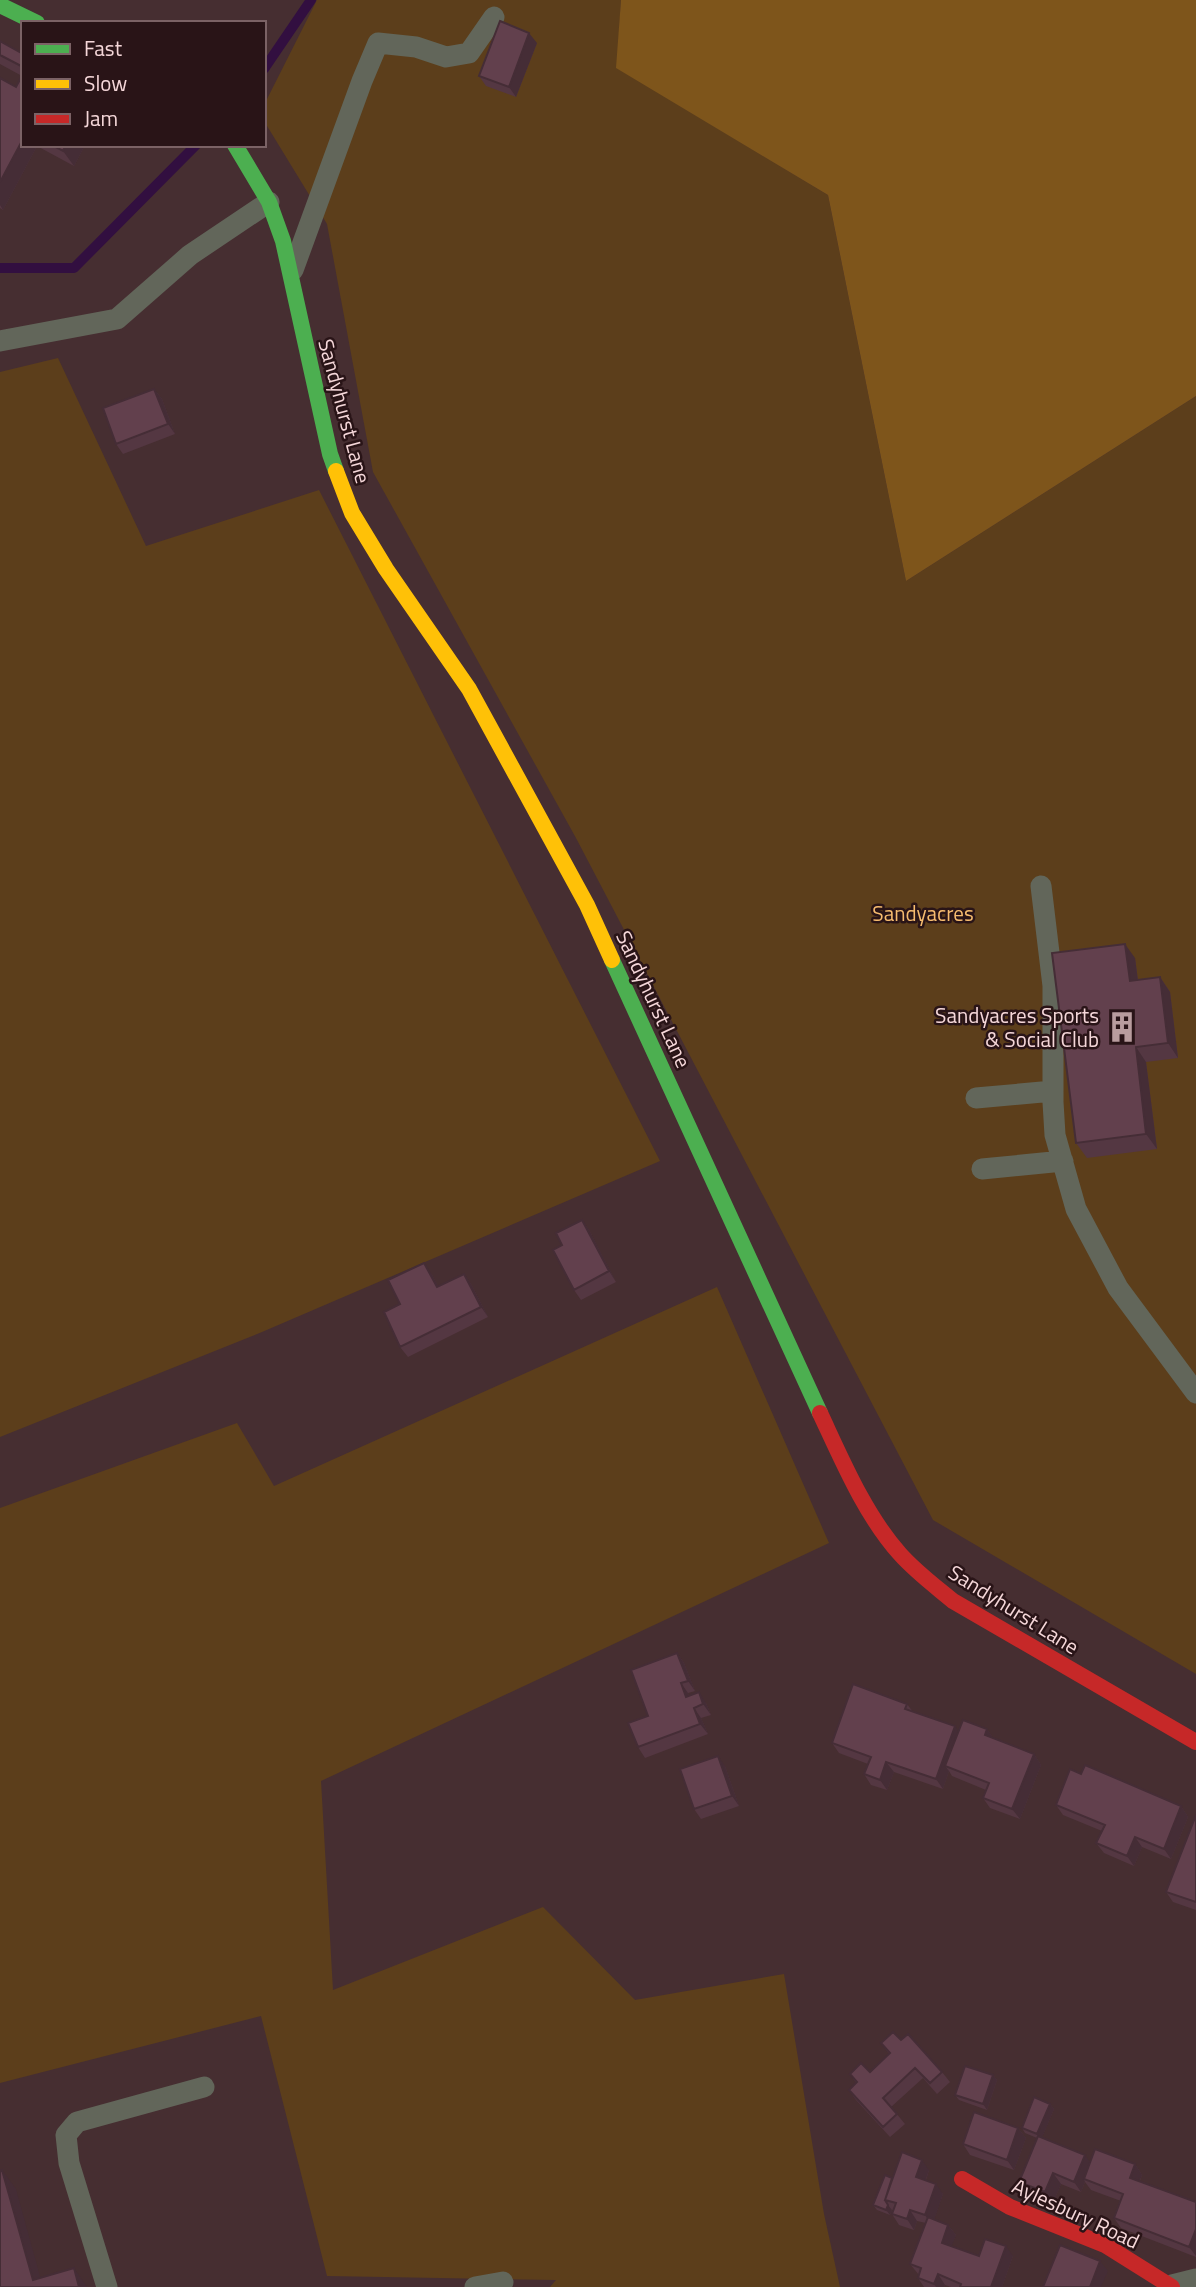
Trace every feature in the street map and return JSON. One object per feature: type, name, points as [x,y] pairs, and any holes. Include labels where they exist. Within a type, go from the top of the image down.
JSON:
[{"type":"street","points":[[0,5],[33,21]]},
{"type":"street","name":"Sandyhurst Lane","points":[[236,147],[269,202],[283,241],[330,454],[352,513],[386,569],[469,689],[587,905],[827,1427],[860,1493],[893,1547],[953,1601],[1196,1742]]},
{"type":"street","name":"Aylesbury Road","points":[[962,2179],[1010,2207],[1105,2245],[1171,2286]]},
{"type":"lane","points":[[290,279],[362,81],[379,43],[416,47],[446,57],[469,53],[494,17]]},
{"type":"lane","points":[[0,341],[117,320],[190,255],[269,202]]},
{"type":"lane","points":[[1041,887],[1052,986],[1055,1135],[1076,1209],[1118,1288],[1196,1393]]},
{"type":"lane","points":[[976,1098],[1053,1091]]},
{"type":"lane","points":[[982,1169],[1063,1161]]},
{"type":"lane","points":[[107,2287],[69,2163],[66,2135],[77,2122],[204,2087]]},
{"type":"lane","points":[[1171,2286],[1196,2279]]},
{"type":"lane","points":[[475,2287],[503,2282]]},
{"type":"green space","name":"Sandyacres","points":[[317,0],[621,0],[617,68],[828,195],[906,581],[1196,396],[1196,1674],[933,1520],[576,838],[373,472],[327,224],[266,124],[266,101]]},
{"type":"green space","points":[[58,358],[146,546],[319,490],[660,1161],[262,1332],[0,1437],[0,372]]},
{"type":"green space","points":[[717,1287],[829,1543],[321,1781],[333,1990],[543,1907],[635,2000],[784,1974],[824,2214],[840,2287],[550,2287],[556,2280],[327,2276],[261,2016],[0,2083],[0,1508],[237,1423],[274,1486]]},
{"type":"shaded area","points":[[621,0],[1196,0],[1196,396],[906,581],[828,195],[616,68]]},
{"type":"building","points":[[500,21],[529,33],[509,87],[479,76]]},
{"type":"building","points":[[0,41],[21,53],[21,66],[0,55]]},
{"type":"building","points":[[0,78],[16,87],[21,78],[21,143],[0,182]]},
{"type":"building","points":[[154,389],[168,424],[116,444],[103,408]]},
{"type":"building","name":"Sandyacres Sports & Social Club","points":[[1125,944],[1130,981],[1160,977],[1168,1043],[1136,1047],[1146,1134],[1076,1143],[1052,953]]},
{"type":"building","points":[[582,1220],[609,1271],[574,1290],[553,1250],[562,1245],[556,1233]]},
{"type":"building","points":[[424,1263],[437,1287],[464,1274],[481,1307],[400,1347],[384,1312],[400,1304],[388,1280]]},
{"type":"building","points":[[677,1653],[688,1681],[681,1683],[686,1697],[699,1692],[703,1704],[694,1708],[700,1724],[638,1747],[628,1723],[648,1716],[631,1670]]},
{"type":"building","points":[[853,1684],[907,1704],[905,1709],[955,1726],[936,1779],[886,1762],[880,1780],[864,1774],[871,1757],[832,1743]]},
{"type":"building","points":[[963,1720],[987,1729],[985,1735],[1034,1754],[1012,1809],[983,1798],[989,1783],[945,1766]]},
{"type":"building","points":[[718,1756],[732,1796],[694,1809],[680,1769]]},
{"type":"building","points":[[1085,1765],[1181,1806],[1164,1849],[1135,1837],[1127,1856],[1096,1843],[1105,1825],[1056,1805],[1070,1769],[1081,1774]]},
{"type":"building","points":[[1196,1815],[1196,1902],[1166,1892]]},
{"type":"building","points":[[893,2032],[901,2040],[908,2034],[942,2072],[930,2083],[915,2068],[883,2098],[897,2114],[883,2127],[849,2090],[857,2082],[850,2074],[861,2063],[870,2072],[890,2053],[881,2043]]},
{"type":"building","points":[[965,2066],[993,2075],[983,2104],[955,2095]]},
{"type":"building","points":[[1034,2097],[1050,2104],[1037,2134],[1022,2128]]},
{"type":"building","points":[[974,2112],[1018,2128],[1007,2160],[963,2144]]},
{"type":"building","points":[[1038,2136],[1085,2155],[1074,2182],[1053,2173],[1045,2192],[1019,2182]]},
{"type":"building","points":[[1095,2149],[1135,2164],[1130,2178],[1196,2202],[1196,2229],[1189,2247],[1114,2218],[1123,2194],[1084,2179]]},
{"type":"building","points":[[902,2152],[922,2160],[916,2177],[936,2184],[925,2215],[910,2210],[907,2219],[892,2214],[896,2203],[885,2200]]},
{"type":"building","points":[[2,2170],[33,2280],[74,2268],[79,2287],[0,2287]]},
{"type":"building","points":[[885,2175],[892,2178],[885,2200],[888,2205],[886,2210],[873,2205]]},
{"type":"building","points":[[928,2217],[948,2225],[942,2243],[979,2256],[985,2239],[1006,2246],[991,2287],[960,2287],[961,2284],[938,2274],[934,2284],[918,2278],[921,2268],[910,2264]]},
{"type":"building","points":[[1060,2245],[1100,2261],[1090,2287],[1043,2287]]},
{"type":"waterway","points":[[266,66],[311,0]]},
{"type":"waterway","points":[[0,268],[74,268],[194,147]]},
{"type":"traffic: fast","points":[[0,5],[33,21]]},
{"type":"traffic: fast","points":[[236,147],[269,202],[283,241],[336,471]]},
{"type":"traffic: fast","points":[[612,960],[820,1413]]},
{"type":"traffic: slow","points":[[336,471],[352,513],[386,569],[469,689],[587,905],[612,960]]},
{"type":"traffic: jam","points":[[820,1413],[855,1486],[876,1522],[887,1539],[919,1573],[953,1601],[1196,1742]]},
{"type":"traffic: jam","points":[[962,2179],[1010,2207],[1105,2245],[1172,2287]]},
{"type":"place","name":"Sandyacres Sports & Social Club","points":[[1122,1027]]}]
